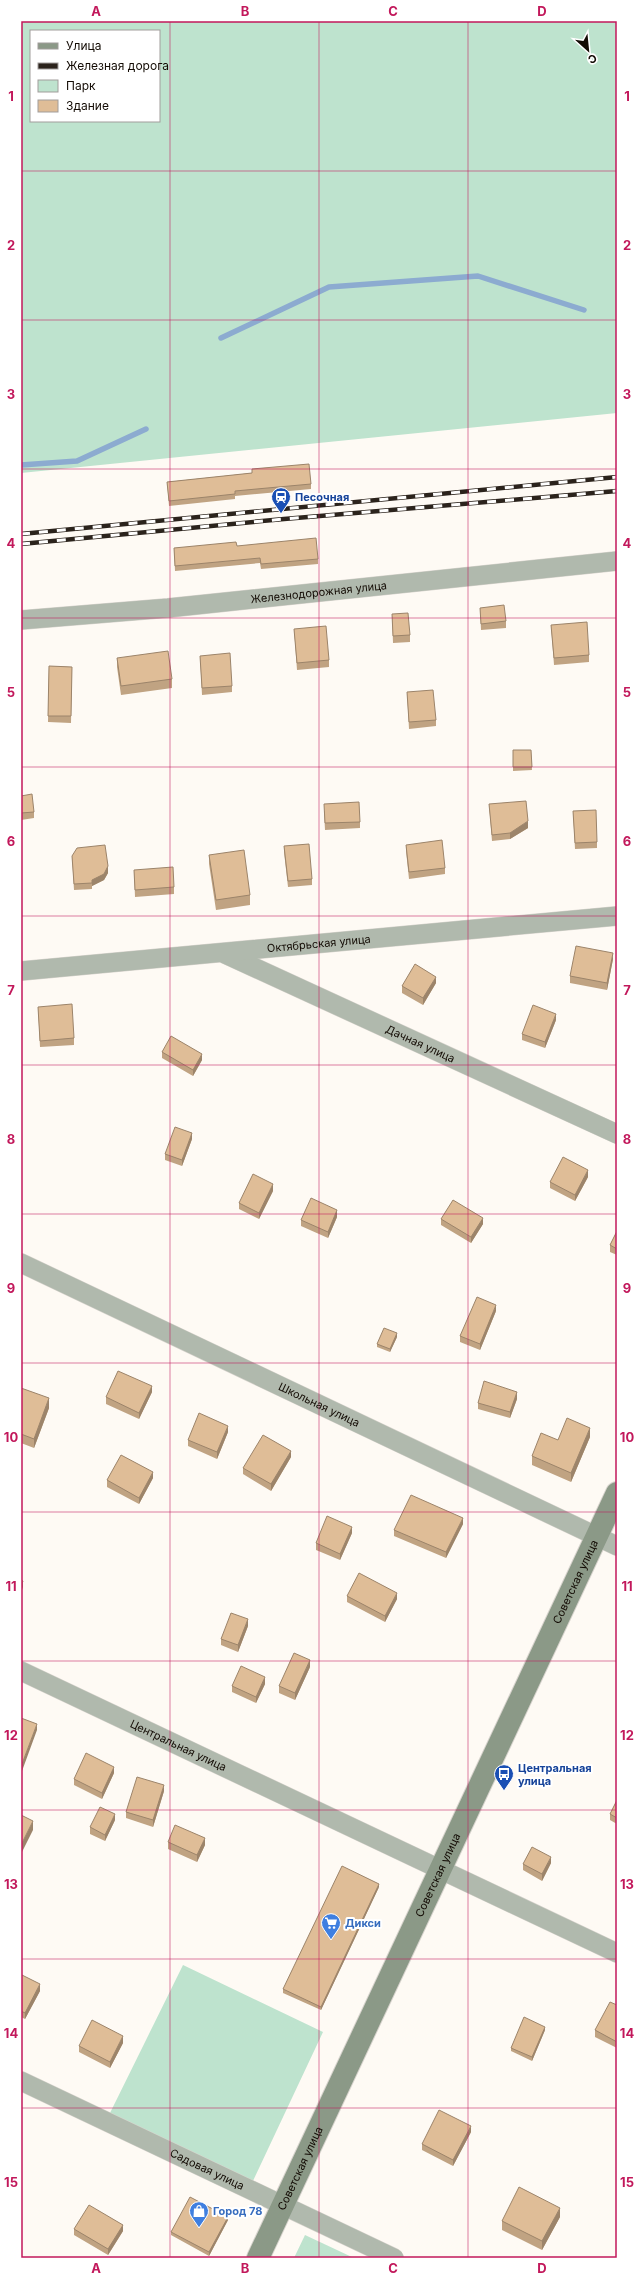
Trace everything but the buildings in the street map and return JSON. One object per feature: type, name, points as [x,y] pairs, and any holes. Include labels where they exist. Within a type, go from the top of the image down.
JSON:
[{"type":"main road","name":"Советская улица","points":[[258,2258],[617,1493]]},
{"type":"street","name":"Железнодорожная улица","points":[[21,620],[168,608],[617,561]]},
{"type":"street","name":"Октябрьская улица","points":[[21,971],[224,954],[617,916]]},
{"type":"street","name":"Дачная улица","points":[[224,954],[617,1134]]},
{"type":"street","name":"Школьная улица","points":[[21,1263],[617,1546]]},
{"type":"street","name":"Центральная улица","points":[[21,1671],[617,1953]]},
{"type":"street","name":"Садовая улица","points":[[21,2081],[394,2258]]},
{"type":"green space","points":[[21,21],[617,21],[617,413],[21,473]]},
{"type":"green space","points":[[183,1965],[323,2032],[252,2183],[110,2113]]},
{"type":"green space","points":[[305,2235],[354,2258],[294,2258]]},
{"type":"waterway","points":[[221,338],[329,287],[478,276],[584,310]]},
{"type":"waterway","points":[[21,465],[77,461],[146,429]]},
{"type":"railway","points":[[21,534],[617,477]]},
{"type":"railway","points":[[21,544],[284,519],[617,491]]},
{"type":"place","name":"Песочная","points":[[281,514]]},
{"type":"place","name":"Центральная улица","points":[[504,1791]]},
{"type":"place","name":"Дикси","points":[[331,1940]]},
{"type":"place","name":"Город 78","points":[[199,2228]]}]
